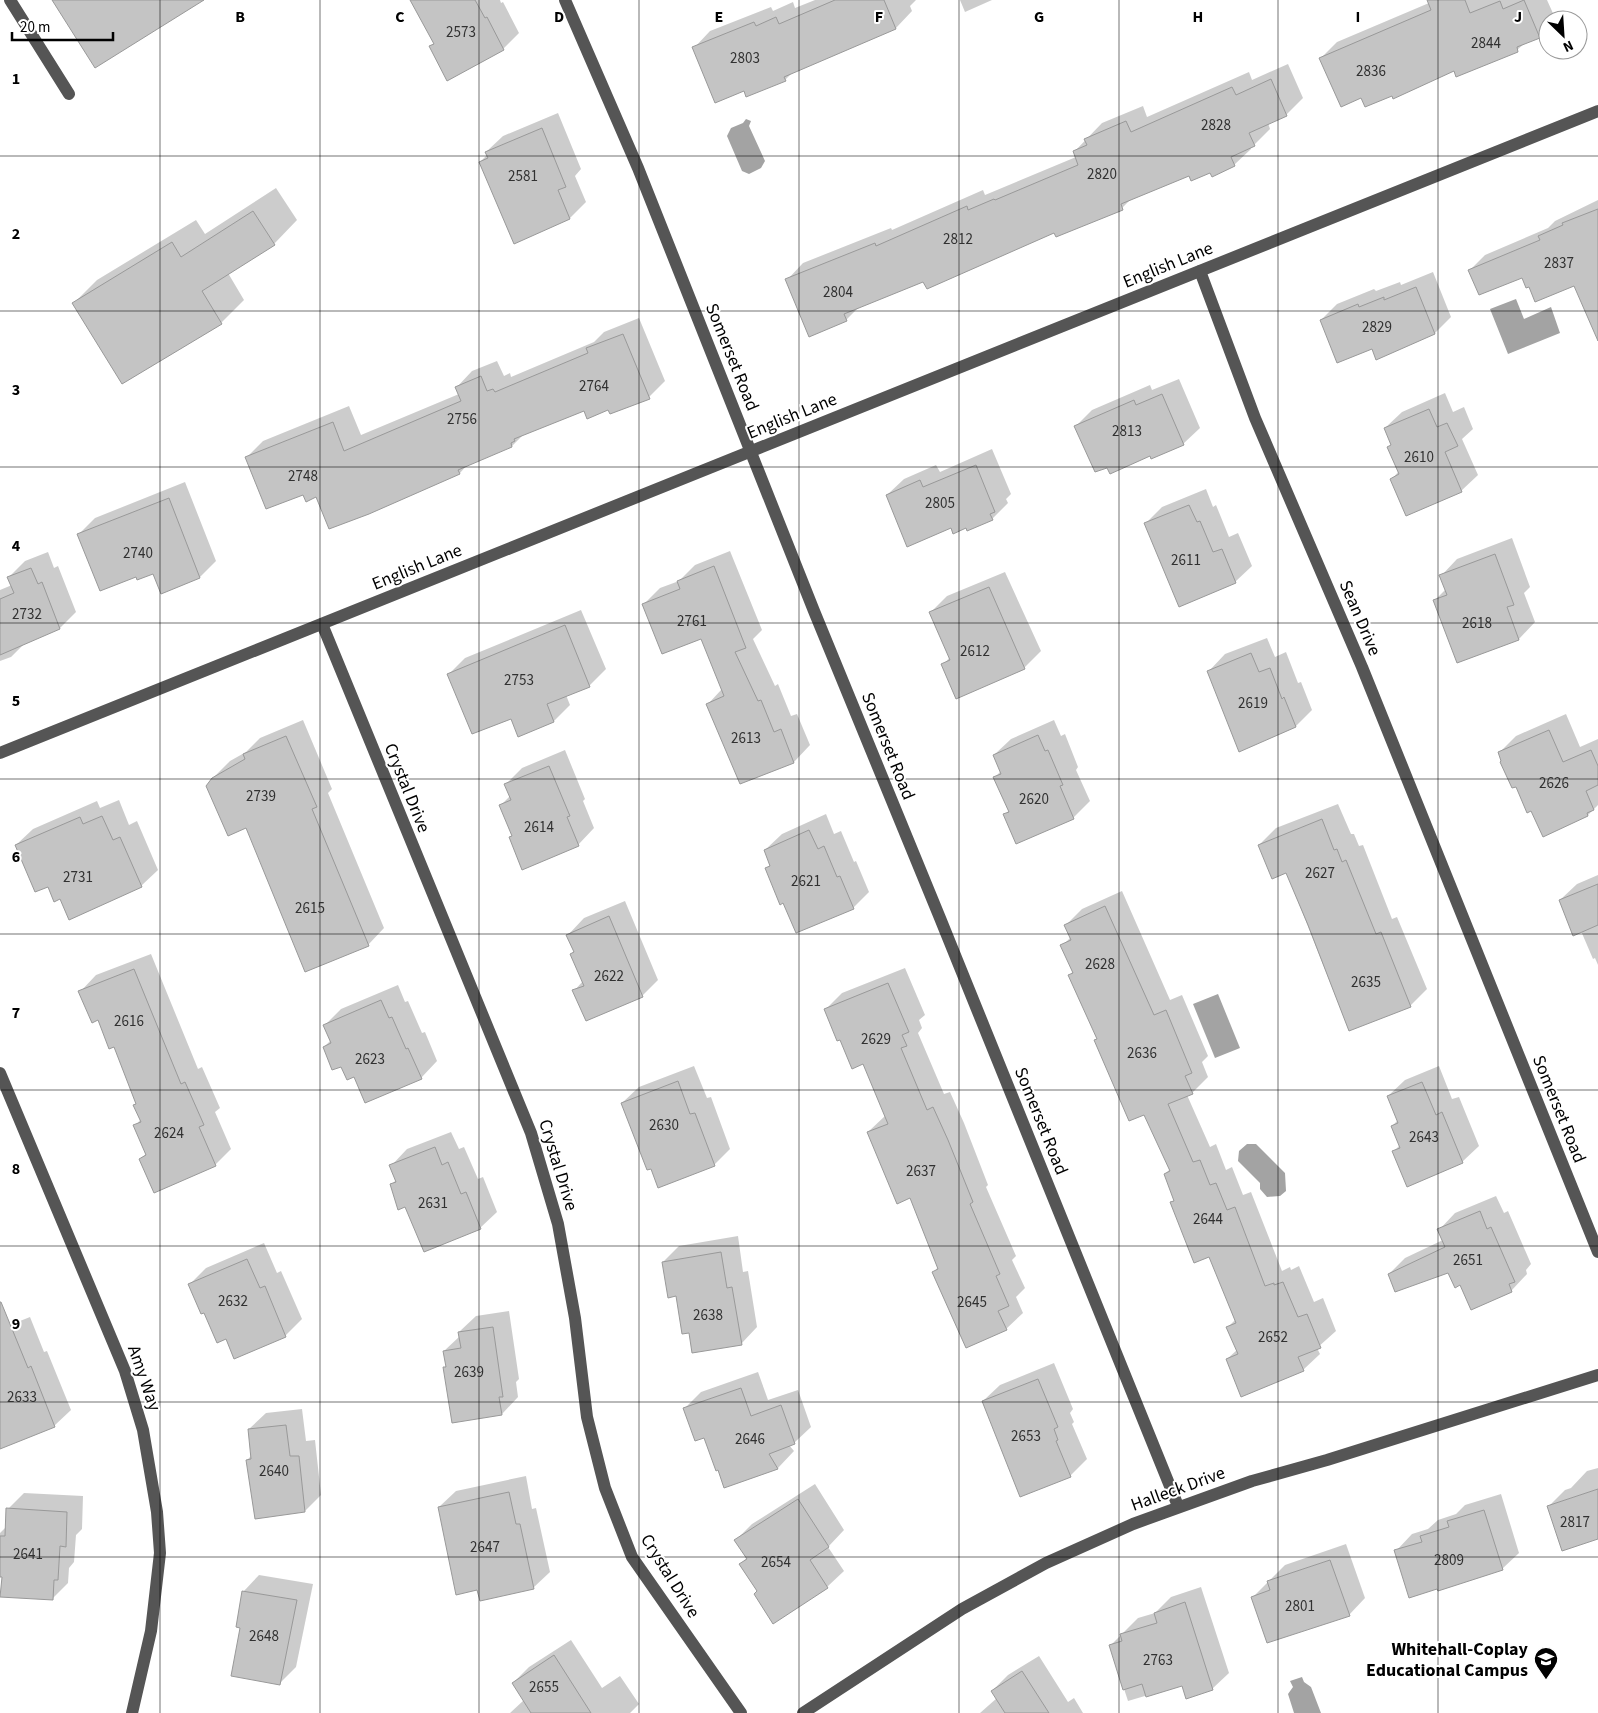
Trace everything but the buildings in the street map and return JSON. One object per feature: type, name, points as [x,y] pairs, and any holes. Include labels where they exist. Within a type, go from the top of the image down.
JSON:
[{"type":"street","points":[[10,0],[69,94]]},
{"type":"street","name":"Somerset Road","points":[[567,1],[638,168],[750,452],[1178,1506]]},
{"type":"street","name":"English Lane","points":[[0,754],[1598,111]]},
{"type":"street","name":"Sean Drive","points":[[1200,271],[1255,418],[1362,667],[1488,978]]},
{"type":"street","name":"Crystal Drive","points":[[322,624],[531,1133],[558,1224],[575,1318],[587,1417],[605,1488],[632,1557],[741,1713]]},
{"type":"street","name":"Somerset Road","points":[[1488,978],[1598,1252]]},
{"type":"street","name":"Amy Way","points":[[0,1073],[125,1371],[143,1430],[157,1512],[160,1553],[151,1630],[132,1713]]},
{"type":"street","name":"Halleck Drive","points":[[803,1713],[962,1609],[1046,1563],[1134,1524],[1178,1506],[1252,1481],[1327,1460],[1598,1374]]},
{"type":"shaded area","points":[[746,119],[751,121],[749,126],[765,161],[761,168],[749,174],[742,171],[727,136],[731,128],[743,123]]},
{"type":"shaded area","points":[[1516,299],[1524,319],[1551,307],[1560,333],[1508,354],[1490,309]]},
{"type":"shaded area","points":[[1218,994],[1240,1048],[1215,1058],[1193,1004]]},
{"type":"shaded area","points":[[1247,1144],[1256,1144],[1285,1173],[1286,1191],[1280,1196],[1267,1197],[1260,1189],[1260,1183],[1238,1161],[1239,1151]]},
{"type":"shaded area","points":[[1302,1677],[1304,1682],[1311,1687],[1321,1713],[1294,1713],[1288,1694],[1293,1687],[1290,1681]]},
{"type":"place","name":"Whitehall-Coplay Educational Campus","points":[[1546,1680]]}]
